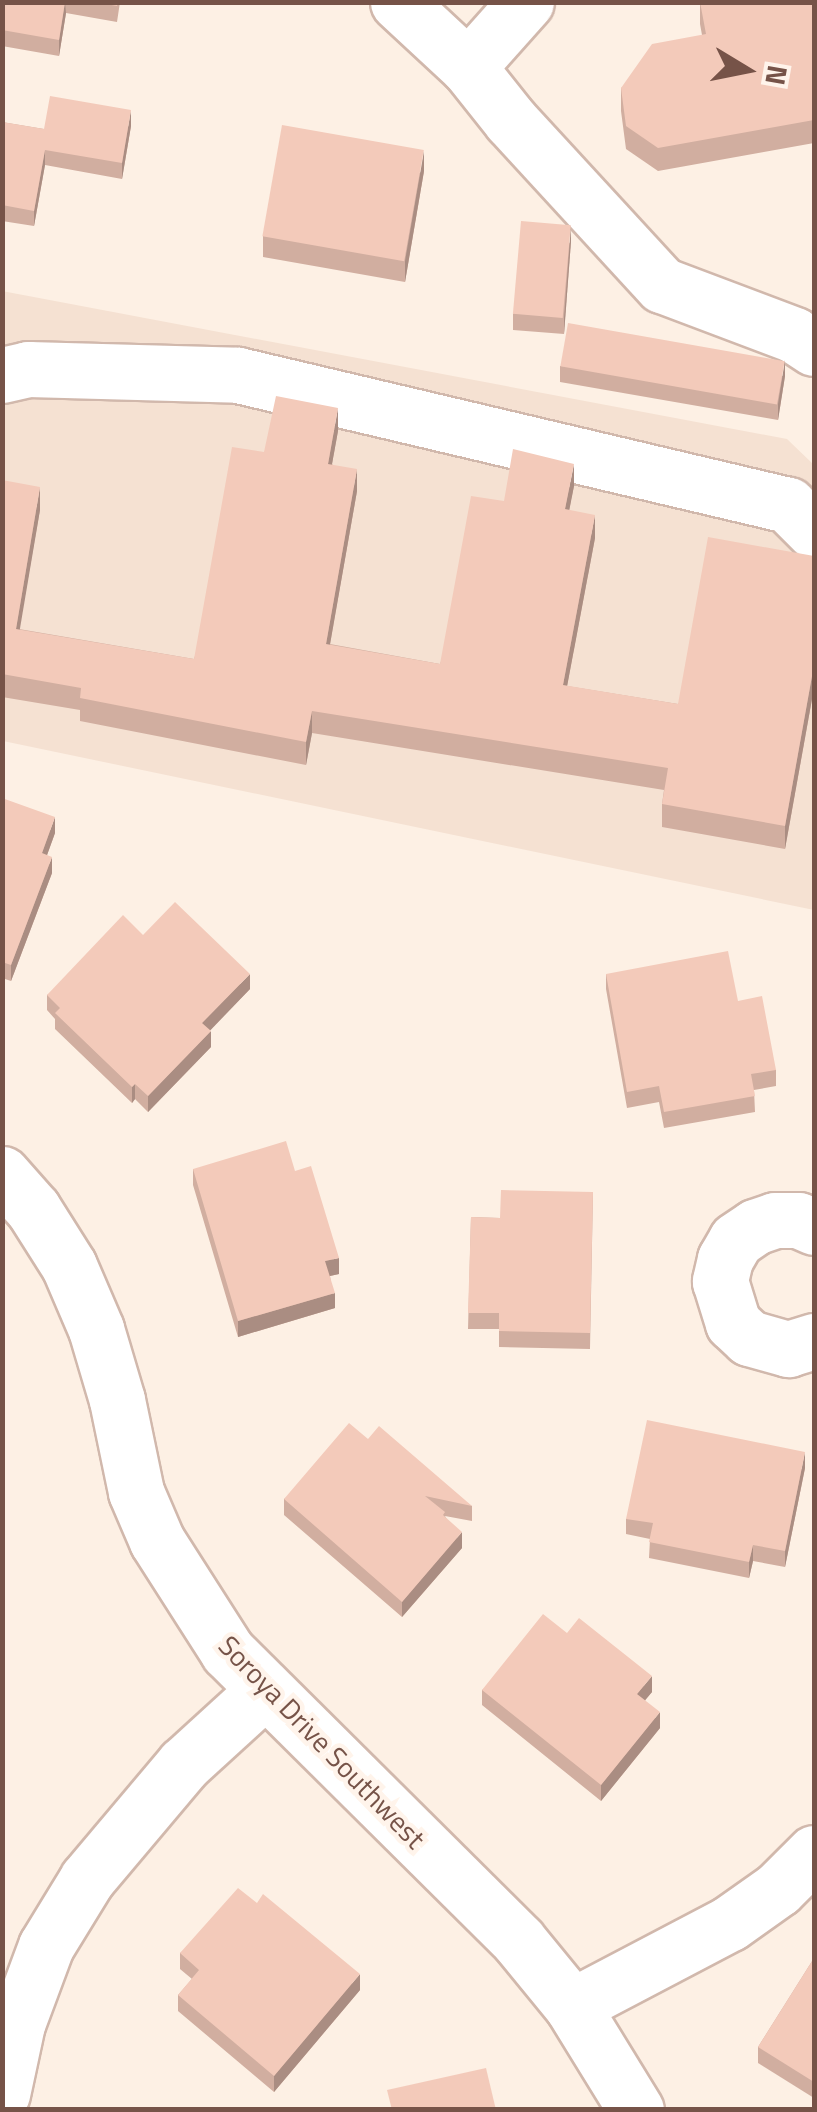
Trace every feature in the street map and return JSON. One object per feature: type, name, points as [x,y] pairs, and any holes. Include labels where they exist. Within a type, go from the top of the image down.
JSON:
[{"type":"street","points":[[398,2],[468,67],[511,121],[662,284],[794,335],[814,348]]},
{"type":"street","points":[[468,67],[526,2]]},
{"type":"street","points":[[2,376],[28,369],[238,375],[788,504],[814,530]]},
{"type":"street","name":"Soroya Drive Southwest","points":[[2,1174],[33,1208],[69,1266],[96,1328],[117,1400],[136,1492],[156,1540],[228,1652],[518,1940],[572,2006],[636,2110]]},
{"type":"street","points":[[809,1210],[775,1220],[736,1240],[720,1281],[733,1323],[749,1338],[788,1349],[814,1341]]},
{"type":"street","points":[[2,2094],[17,2024],[46,1946],[87,1879],[184,1764],[265,1690]]},
{"type":"street","points":[[572,2006],[730,1923],[778,1889],[814,1853]]},
{"type":"shaded area","points":[[2,291],[787,439],[814,465],[814,910],[3,741]]},
{"type":"building","points":[[2,2],[65,2],[59,40],[2,30]]},
{"type":"building","points":[[700,2],[814,2],[814,120],[658,148],[626,126],[621,88],[652,44],[706,34]]},
{"type":"building","points":[[50,96],[131,110],[122,163],[45,150],[34,211],[2,205],[2,122],[44,129]]},
{"type":"building","points":[[282,125],[424,150],[404,261],[262,236]]},
{"type":"building","points":[[521,221],[571,225],[563,318],[513,314]]},
{"type":"building","points":[[568,323],[785,361],[777,405],[560,366]]},
{"type":"building","points":[[276,396],[338,408],[328,464],[357,469],[326,644],[440,664],[471,496],[504,501],[513,449],[574,464],[565,509],[595,515],[563,685],[678,704],[708,537],[814,556],[814,677],[785,826],[662,804],[668,768],[312,711],[306,742],[80,698],[81,688],[2,674],[2,480],[40,487],[16,629],[194,659],[232,447],[264,452]]},
{"type":"building","points":[[2,798],[55,817],[42,853],[52,857],[11,965],[2,962]]},
{"type":"building","points":[[175,902],[250,974],[202,1023],[211,1031],[148,1096],[135,1084],[132,1087],[55,1013],[60,1008],[47,995],[123,915],[143,935]]},
{"type":"building","points":[[728,951],[738,1001],[762,996],[776,1070],[751,1074],[755,1096],[664,1112],[659,1086],[627,1092],[606,974]]},
{"type":"building","points":[[286,1141],[295,1171],[311,1166],[339,1258],[325,1261],[335,1293],[238,1321],[193,1169]]},
{"type":"building","points":[[501,1190],[593,1192],[590,1333],[499,1331],[499,1313],[468,1313],[471,1217],[500,1218]]},
{"type":"building","points":[[647,1420],[805,1452],[785,1551],[753,1545],[749,1562],[649,1542],[653,1523],[626,1519]]},
{"type":"building","points":[[349,1423],[368,1439],[379,1426],[472,1506],[425,1496],[462,1532],[402,1602],[284,1499]]},
{"type":"building","points":[[543,1614],[567,1633],[579,1618],[652,1676],[637,1694],[660,1712],[601,1785],[482,1690]]},
{"type":"building","points":[[238,1888],[257,1903],[263,1894],[360,1974],[274,2076],[178,1995],[199,1970],[180,1953]]},
{"type":"building","points":[[814,1958],[814,2082],[758,2047]]},
{"type":"building","points":[[486,2068],[496,2110],[392,2110],[387,2090]]}]
